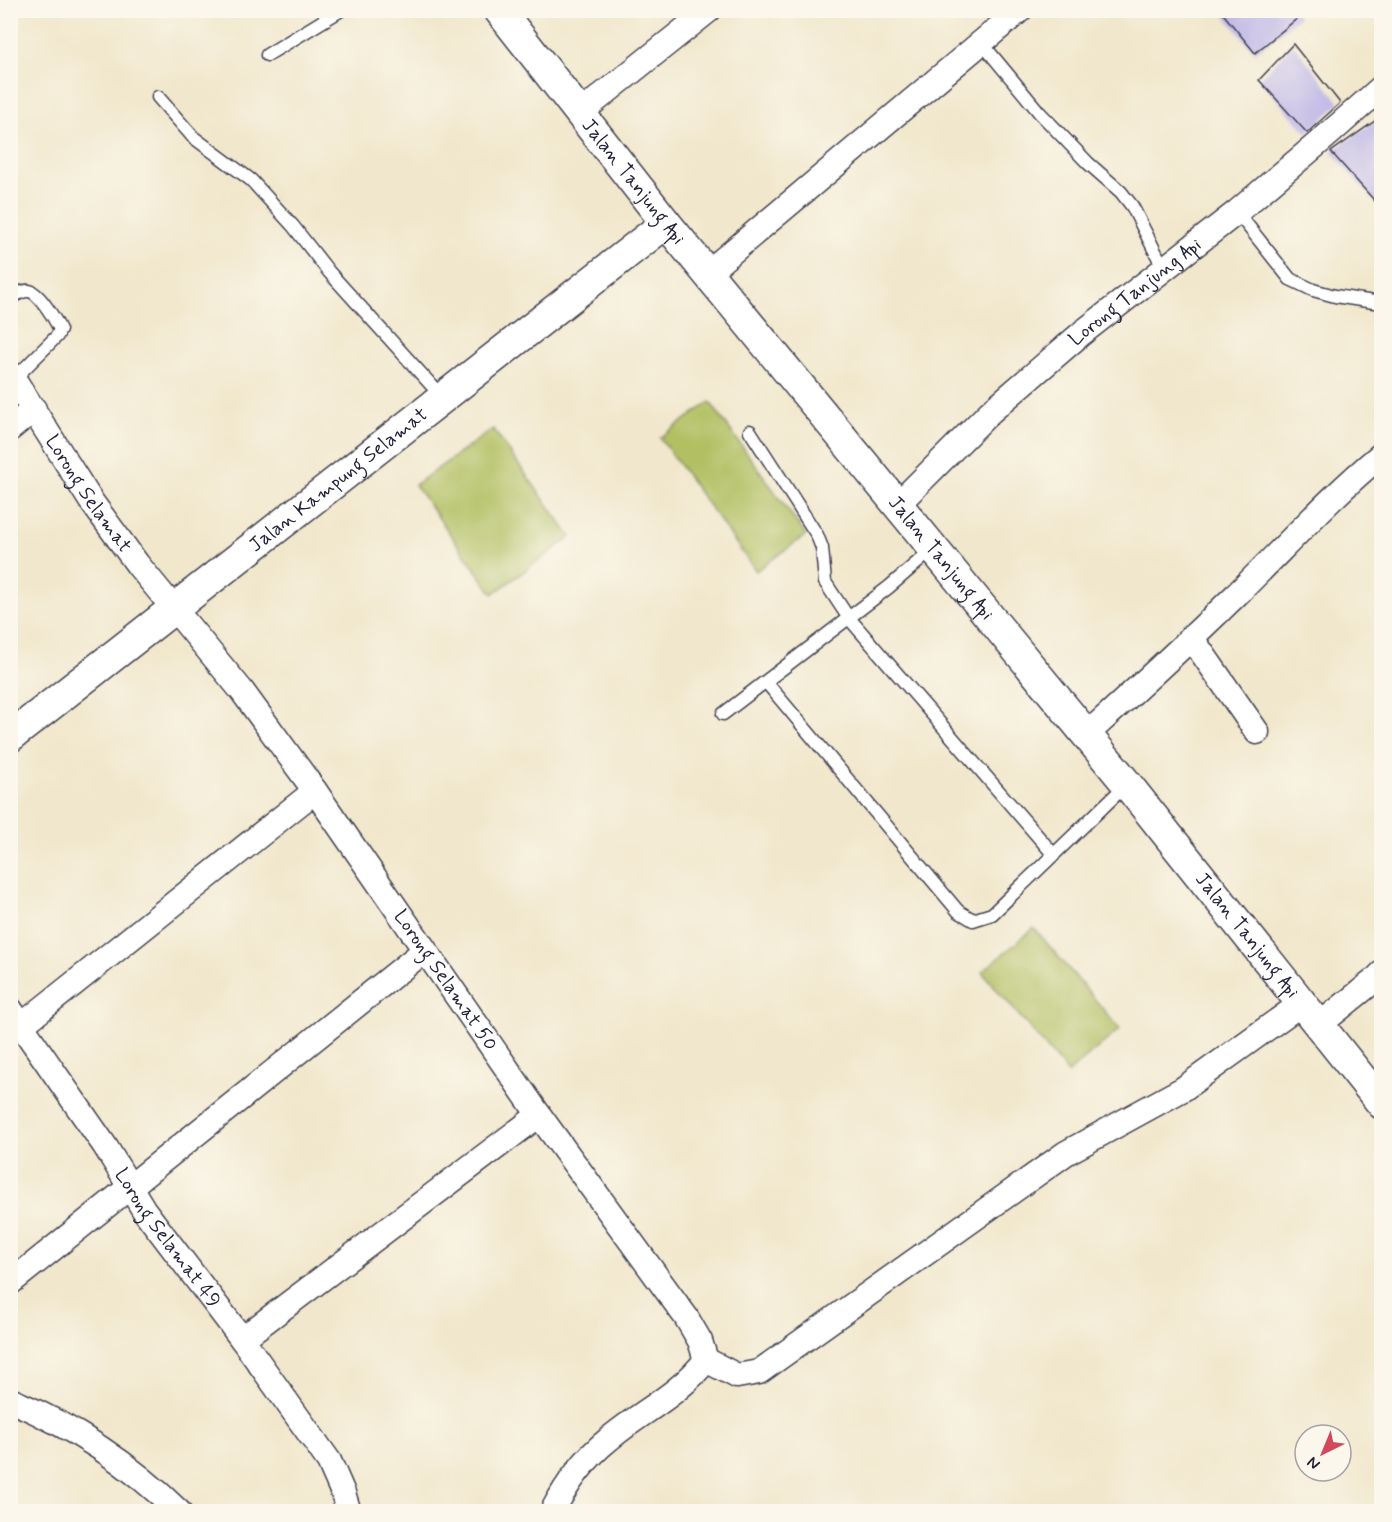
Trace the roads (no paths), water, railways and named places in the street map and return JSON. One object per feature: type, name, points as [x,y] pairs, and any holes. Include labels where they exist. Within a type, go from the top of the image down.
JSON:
[{"type":"street","name":"Jalan Tanjung Api","points":[[499,10],[666,223],[1087,734],[1310,1014],[1377,1092]]},
{"type":"street","points":[[580,113],[709,10]]},
{"type":"street","points":[[707,273],[1020,10]]},
{"type":"street","name":"Lorong Tanjung Api","points":[[897,505],[990,412],[1163,267],[1237,212],[1382,87]]},
{"type":"street","name":"Jalan Kampung Selamat","points":[[10,737],[666,223]]},
{"type":"street","name":"Lorong Selamat","points":[[12,376],[91,501],[138,566],[174,608]]},
{"type":"street","points":[[10,429],[34,410]]},
{"type":"street","points":[[1087,734],[1382,454]]},
{"type":"street","name":"Lorong Selamat 50","points":[[174,608],[242,691],[315,791],[539,1115],[686,1317],[700,1341],[706,1360]]},
{"type":"street","points":[[1191,637],[1257,732]]},
{"type":"street","points":[[16,1017],[315,791]]},
{"type":"street","points":[[14,1273],[130,1188],[424,951]]},
{"type":"street","points":[[552,1512],[568,1482],[586,1460],[609,1438],[693,1377],[706,1360],[737,1376],[759,1372],[1066,1153],[1183,1089],[1310,1014],[1376,980],[1382,973]]},
{"type":"street","name":"Lorong Selamat 49","points":[[16,1017],[105,1146],[144,1210],[242,1339],[329,1461],[349,1512]]},
{"type":"street","points":[[242,1339],[539,1115]]},
{"type":"street","points":[[10,1400],[46,1415],[106,1453],[179,1512]]},
{"type":"lane","points":[[267,55],[341,10]]},
{"type":"lane","points":[[981,42],[1039,112],[1088,163],[1121,192],[1132,206],[1163,267]]},
{"type":"lane","points":[[158,97],[193,137],[251,180],[293,226],[329,272],[444,399]]},
{"type":"lane","points":[[1237,212],[1290,279],[1313,290],[1335,296],[1374,302],[1382,300]]},
{"type":"lane","points":[[10,298],[29,290],[36,293],[60,330],[57,336],[12,376]]},
{"type":"lane","points":[[750,430],[817,535],[822,548],[825,582],[848,617],[1054,855]]},
{"type":"lane","points":[[723,714],[889,587],[933,549]]},
{"type":"lane","points":[[766,682],[958,911],[973,920],[993,914],[1127,784]]}]
